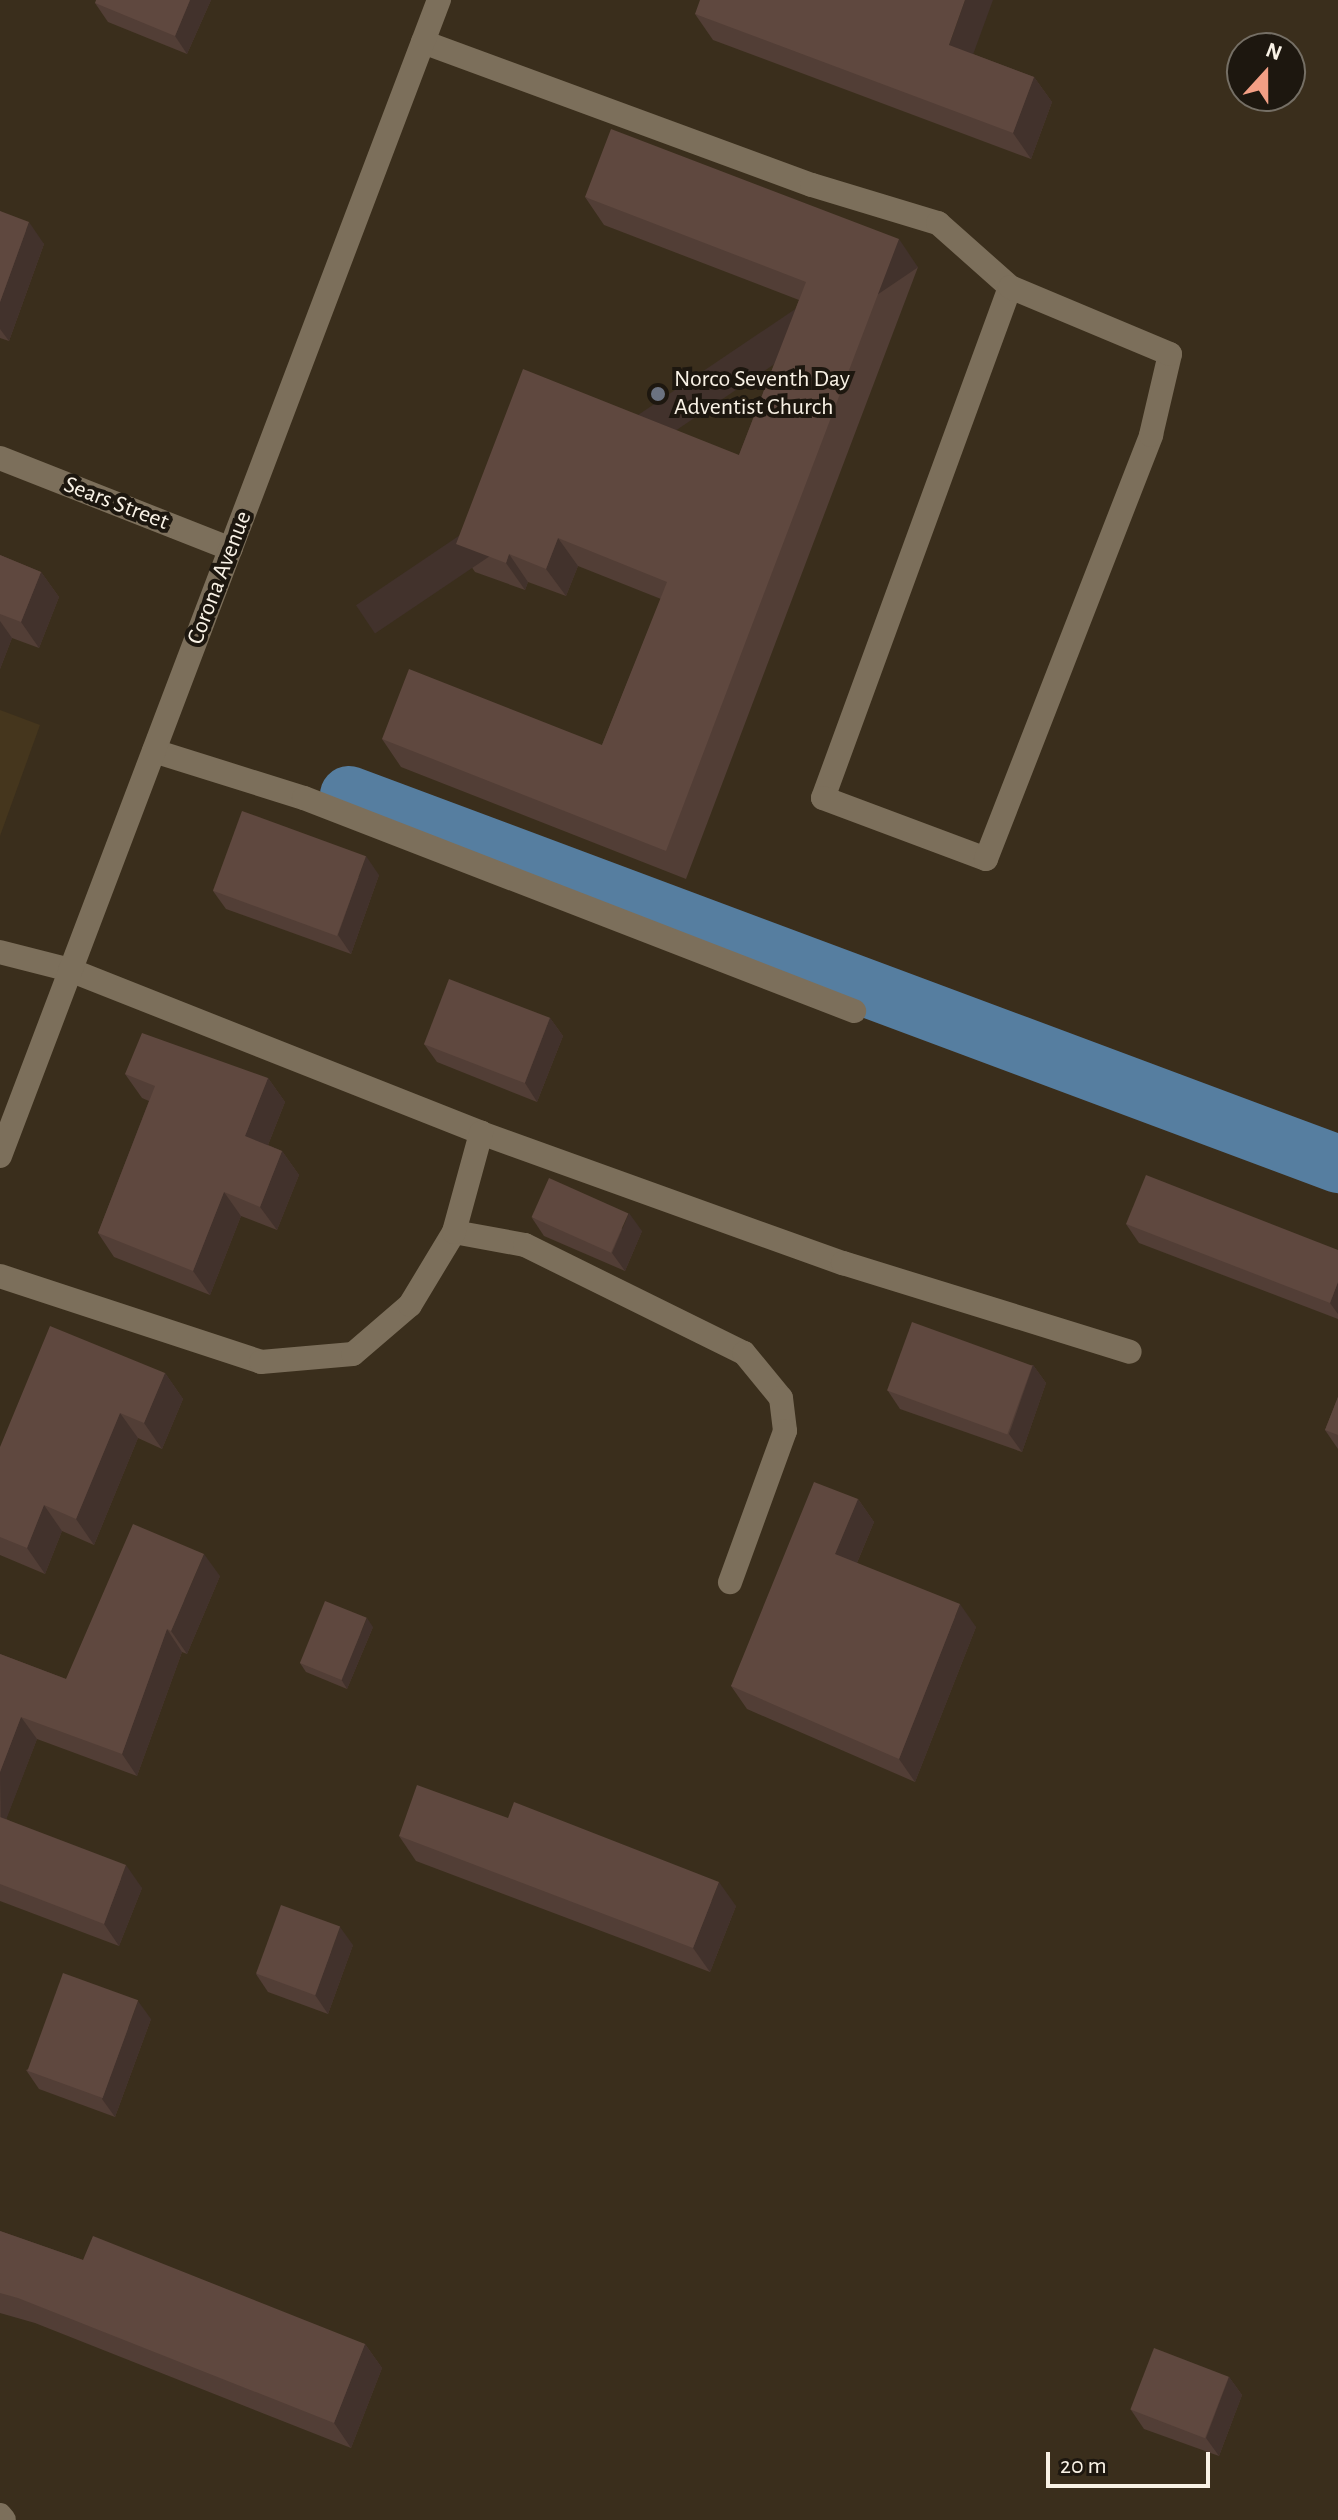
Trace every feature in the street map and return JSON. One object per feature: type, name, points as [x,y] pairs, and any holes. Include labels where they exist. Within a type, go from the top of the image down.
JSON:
[{"type":"street","name":"Corona Avenue","points":[[0,1156],[439,0]]},
{"type":"street","points":[[423,42],[812,185],[938,223],[1010,287],[1170,354],[1151,435],[986,859],[823,798],[1010,287]]},
{"type":"street","name":"Sears Street","points":[[0,458],[231,549]]},
{"type":"street","points":[[154,751],[304,798],[854,1011]]},
{"type":"street","points":[[0,952],[70,970],[481,1133],[843,1263],[1130,1352]]},
{"type":"street","points":[[0,1276],[261,1362],[353,1354],[410,1305],[454,1232],[481,1133]]},
{"type":"street","points":[[454,1232],[525,1245],[744,1353],[781,1398],[785,1431],[730,1582]]},
{"type":"street","points":[[0,2515],[4,2520]]},
{"type":"shaded area","points":[[0,710],[40,725],[0,836]]},
{"type":"building","points":[[96,0],[190,0],[175,36],[95,3]]},
{"type":"building","points":[[700,0],[965,0],[949,45],[1034,77],[1013,133],[695,14]]},
{"type":"building","points":[[611,129],[899,239],[666,851],[382,739],[409,669],[602,745],[667,582],[558,538],[546,569],[509,554],[506,563],[456,544],[523,369],[739,455],[806,282],[585,197]]},
{"type":"building","points":[[0,211],[29,222],[0,302]]},
{"type":"building","points":[[0,555],[41,572],[21,622],[0,614]]},
{"type":"building","points":[[242,811],[366,856],[337,936],[213,891]]},
{"type":"building","points":[[449,979],[550,1018],[525,1083],[424,1044]]},
{"type":"building","points":[[142,1033],[268,1078],[245,1136],[282,1151],[260,1207],[224,1192],[193,1271],[98,1233],[155,1086],[125,1074]]},
{"type":"building","points":[[1146,1175],[1338,1250],[1338,1282],[1330,1303],[1126,1224]]},
{"type":"building","points":[[549,1178],[628,1213],[611,1253],[532,1217]]},
{"type":"building","points":[[912,1322],[1032,1366],[1007,1434],[887,1391]]},
{"type":"building","points":[[50,1326],[165,1373],[144,1423],[120,1413],[76,1519],[44,1505],[27,1548],[0,1537],[0,1447]]},
{"type":"building","points":[[1338,1397],[1338,1435],[1325,1430]]},
{"type":"building","points":[[814,1482],[858,1499],[835,1554],[960,1604],[899,1759],[731,1686]]},
{"type":"building","points":[[133,1524],[204,1554],[171,1631],[167,1629],[122,1754],[21,1717],[0,1772],[0,1654],[66,1679]]},
{"type":"building","points":[[325,1601],[367,1618],[342,1680],[300,1663]]},
{"type":"building","points":[[417,1785],[508,1818],[514,1802],[719,1882],[693,1948],[399,1836]]},
{"type":"building","points":[[0,1817],[126,1865],[104,1924],[0,1884]]},
{"type":"building","points":[[281,1905],[340,1927],[315,1995],[256,1974]]},
{"type":"building","points":[[63,1973],[138,2000],[103,2098],[27,2071]]},
{"type":"building","points":[[0,2231],[83,2260],[93,2236],[365,2344],[334,2423],[0,2293]]},
{"type":"building","points":[[1154,2348],[1229,2377],[1205,2438],[1130,2410]]},
{"type":"waterway","points":[[349,795],[1338,1164]]},
{"type":"place","name":"Norco Seventh Day Adventist Church","points":[[658,394]]}]
